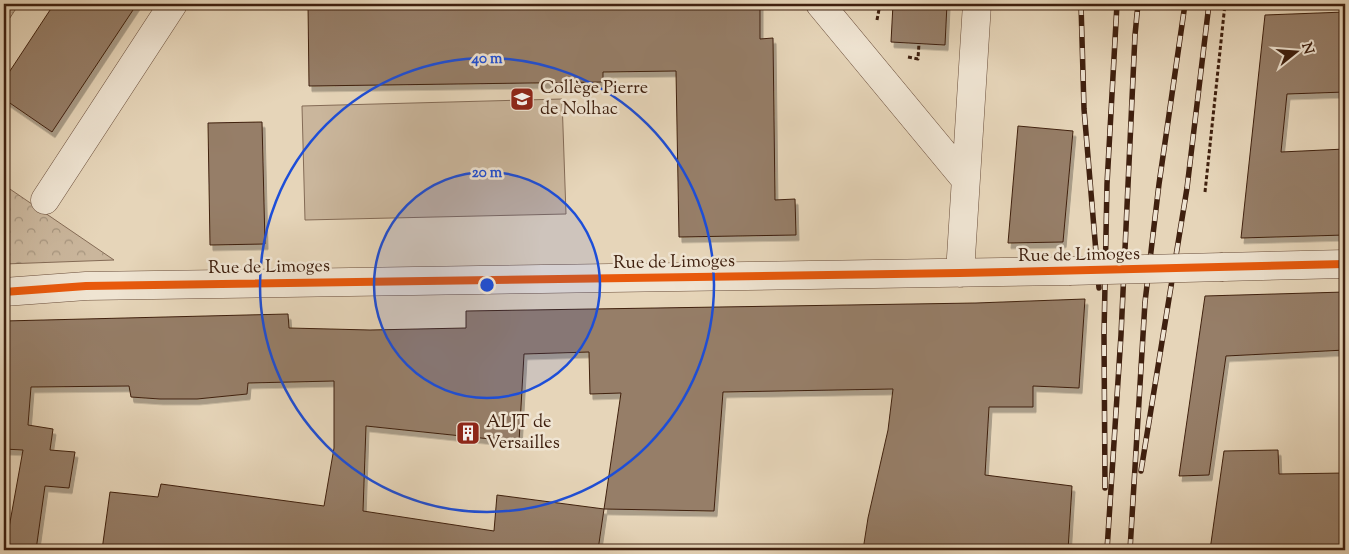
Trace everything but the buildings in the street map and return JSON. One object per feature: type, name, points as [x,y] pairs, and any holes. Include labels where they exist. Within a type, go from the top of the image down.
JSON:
[{"type":"street","points":[[45,200],[173,4]]},
{"type":"street","points":[[820,4],[965,179]]},
{"type":"street","points":[[960,273],[977,4]]},
{"type":"street","name":"Rue de Limoges","points":[[4,292],[86,286],[960,273],[1345,264]]},
{"type":"path","points":[[1205,192],[1225,4]]},
{"type":"green space","points":[[4,4],[19,4],[4,27]]},
{"type":"green space","points":[[562,99],[566,214],[305,220],[302,106]]},
{"type":"green space","points":[[4,185],[114,260],[4,264]]},
{"type":"railway","points":[[1081,4],[1084,109],[1099,288]]},
{"type":"railway","points":[[1105,488],[1104,335],[1107,184],[1117,4]]},
{"type":"railway","points":[[1107,550],[1121,335],[1138,4]]},
{"type":"railway","points":[[1130,550],[1145,302],[1159,184],[1185,4]]},
{"type":"railway","points":[[1141,471],[1187,188],[1209,4]]},
{"type":"cycle path","points":[[4,292],[86,286],[960,273],[1345,264]]},
{"type":"place","name":"Collège Pierre de Nolhac","points":[[522,99]]},
{"type":"place","name":"ALJT de Versailles","points":[[468,433]]}]
